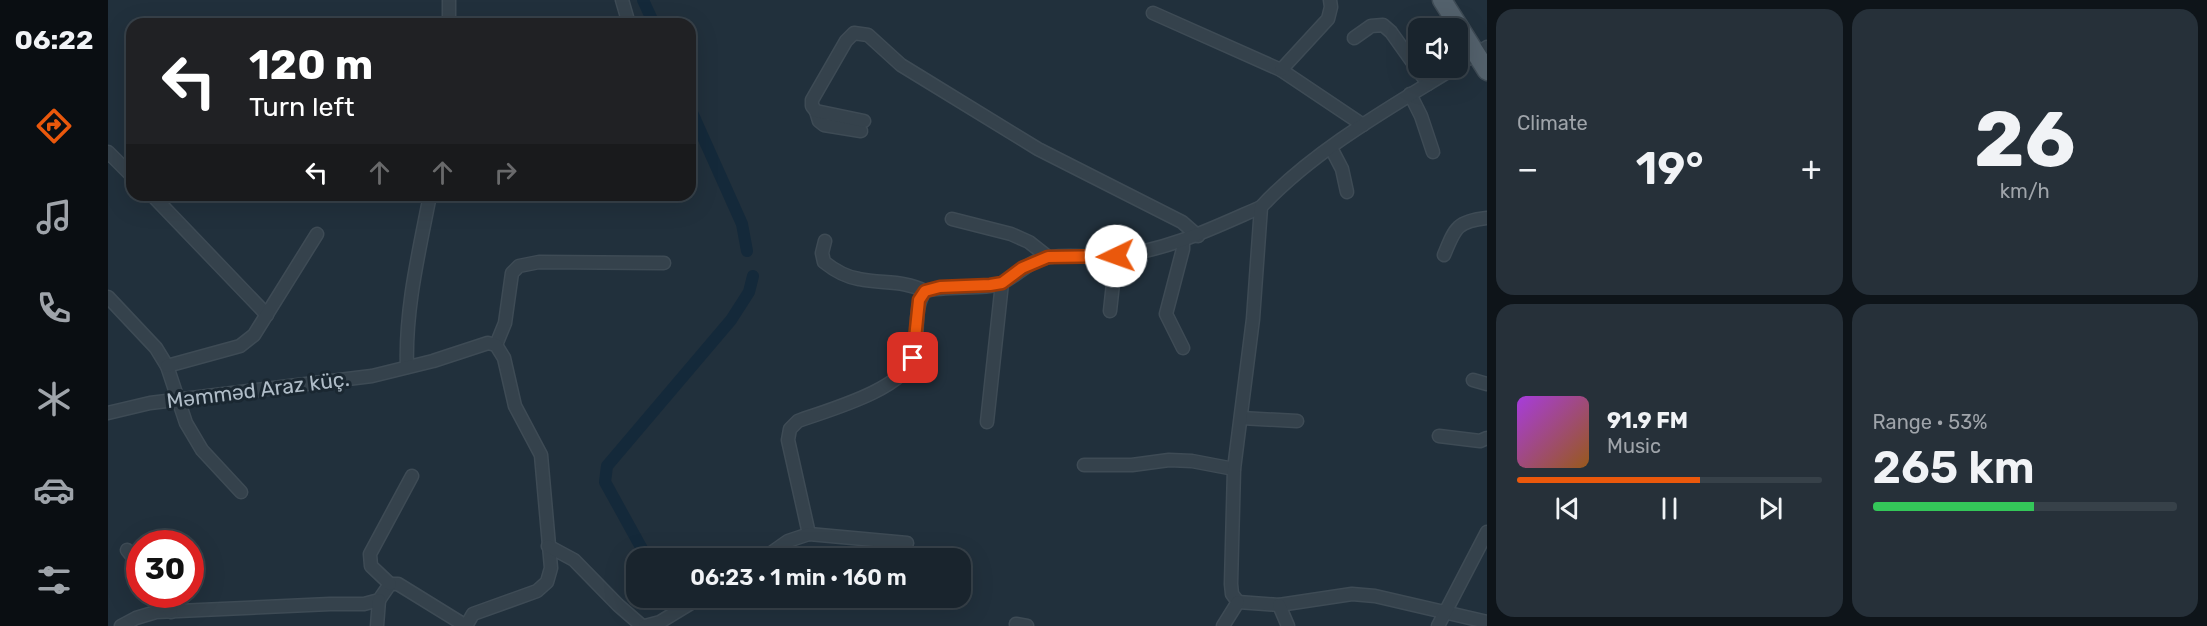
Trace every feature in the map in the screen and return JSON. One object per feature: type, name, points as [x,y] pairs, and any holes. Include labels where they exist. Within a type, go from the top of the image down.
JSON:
[{"type":"main road","points":[[1442,0],[1483,49]]},
{"type":"main road","points":[[1456,0],[1483,49],[1487,70]]},
{"type":"street","points":[[449,0],[449,18]]},
{"type":"street","points":[[622,0],[626,18]]},
{"type":"street","points":[[1281,70],[1328,19],[1330,0]]},
{"type":"street","points":[[1153,13],[1281,70],[1363,125]]},
{"type":"street","points":[[1354,38],[1371,26],[1383,25],[1391,32],[1428,84]]},
{"type":"street","points":[[862,126],[816,111],[812,106],[812,100],[846,41],[854,33],[868,35],[901,65],[1038,149],[1182,222],[1198,236]]},
{"type":"street","points":[[1468,59],[1483,49]]},
{"type":"street","points":[[825,241],[822,253],[824,262],[834,270],[858,279],[903,283],[925,291],[940,287],[1002,283],[1022,268],[1048,257],[1116,256],[1183,241],[1261,207],[1289,179],[1331,148],[1410,94],[1438,78]]},
{"type":"street","points":[[1410,94],[1434,152]]},
{"type":"street","points":[[1331,148],[1342,169],[1347,192]]},
{"type":"street","points":[[108,152],[126,170]]},
{"type":"street","points":[[158,201],[267,315]]},
{"type":"street","points":[[407,367],[406,343],[410,304],[429,201]]},
{"type":"street","points":[[1261,207],[1253,318],[1234,469],[1232,594],[1238,602],[1279,605],[1352,594],[1374,596],[1487,622]]},
{"type":"street","points":[[1444,255],[1453,232],[1461,224],[1487,218]]},
{"type":"street","points":[[952,219],[1011,234],[1029,242],[1048,257]]},
{"type":"street","points":[[167,366],[240,346],[254,335],[317,234]]},
{"type":"street","points":[[1183,241],[1183,249],[1166,314],[1183,348]]},
{"type":"street","points":[[1110,311],[1116,256]]},
{"type":"street","points":[[412,476],[370,554],[371,566],[390,584],[398,584],[466,626],[473,614],[537,591],[547,582],[550,568],[541,455],[515,406],[504,358],[496,345],[505,323],[512,273],[519,266],[539,262],[664,263]]},
{"type":"street","points":[[987,422],[1002,283]]},
{"type":"street","points":[[809,534],[788,440],[790,429],[798,421],[883,388],[902,375],[913,358],[919,300],[925,291]]},
{"type":"street","points":[[108,297],[156,348],[167,366],[186,423],[202,450],[241,492]]},
{"type":"street","name":"Məmməd Araz küç.","points":[[108,413],[150,403],[372,376],[488,343],[496,345]]},
{"type":"street","points":[[1473,380],[1487,384]]},
{"type":"street","points":[[1241,418],[1297,421]]},
{"type":"street","points":[[1439,436],[1480,441],[1487,438]]},
{"type":"street","points":[[1084,465],[1132,465],[1169,460],[1192,461],[1234,469]]},
{"type":"street","points":[[1438,626],[1487,532]]},
{"type":"street","points":[[778,548],[788,541],[809,534],[907,543]]},
{"type":"street","points":[[548,546],[574,560],[618,605],[644,626],[660,622],[683,608]]},
{"type":"street","points":[[377,626],[379,600],[390,584]]},
{"type":"street","points":[[121,626],[136,618],[156,612],[364,604],[379,600]]},
{"type":"street","points":[[1223,626],[1238,602]]},
{"type":"street","points":[[1279,605],[1288,626]]},
{"type":"street","points":[[169,608],[171,612]]},
{"type":"waterway","points":[[643,0],[651,18]]},
{"type":"waterway","points":[[696,121],[742,224],[747,251]]},
{"type":"waterway","points":[[641,548],[605,482],[607,466],[731,320],[749,292],[753,276]]},
{"type":"route","points":[[913,358],[919,300],[925,291],[940,287],[1002,283],[1022,268],[1048,257],[1116,256]]}]
